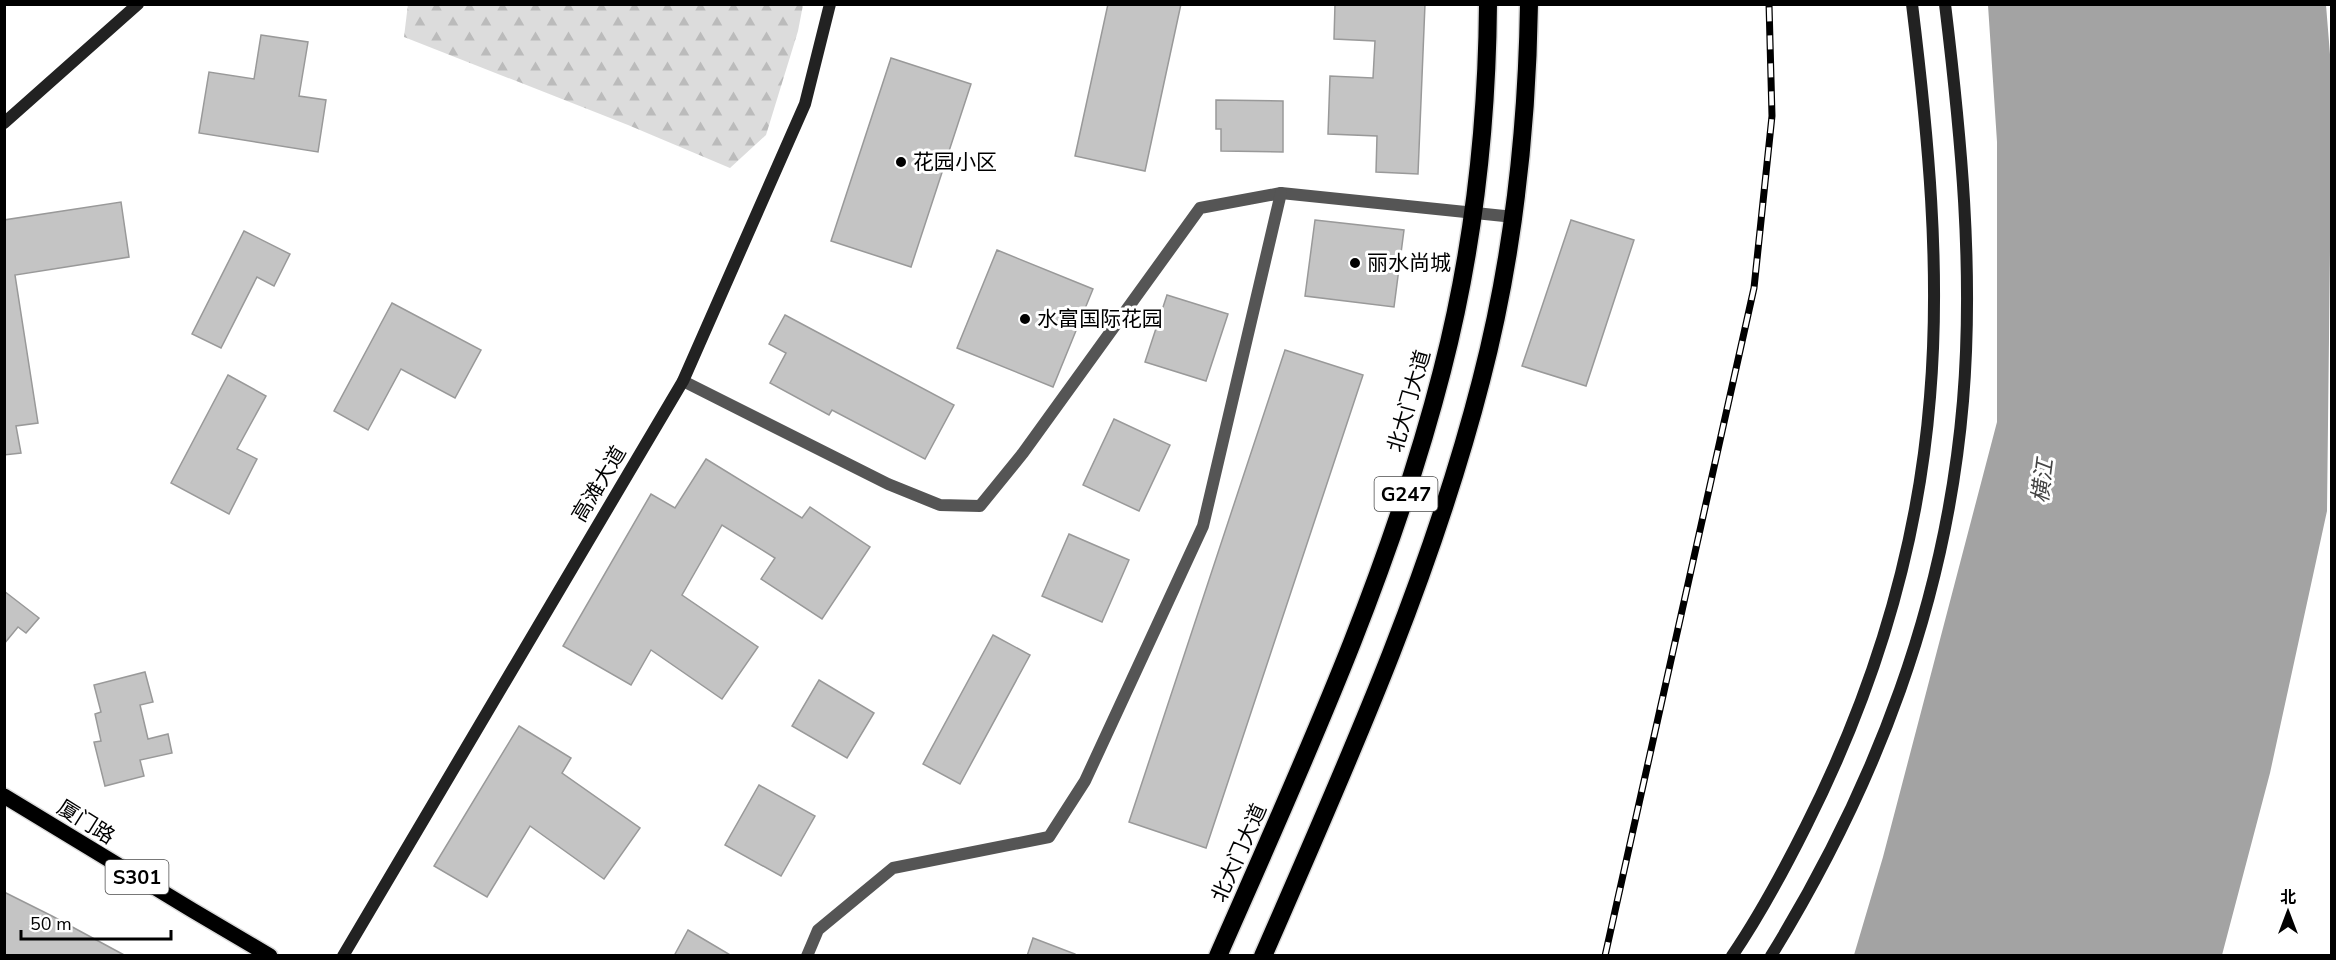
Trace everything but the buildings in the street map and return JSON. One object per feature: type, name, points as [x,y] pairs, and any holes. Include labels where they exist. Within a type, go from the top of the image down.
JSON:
[{"type":"highway","name":"北大门大道","points":[[1218,956],[1323,714],[1401,510],[1442,369],[1458,303],[1473,213],[1484,114],[1488,4]]},
{"type":"highway","name":"G247","points":[[1263,956],[1370,707],[1439,523],[1482,380],[1514,217],[1525,117],[1529,4]]},
{"type":"main road","points":[[4,123],[138,4]]},
{"type":"main road","name":"高滩大道","points":[[343,956],[683,381],[806,104],[830,4]]},
{"type":"main road","points":[[1732,956],[1764,905],[1797,844],[1837,762],[1861,705],[1896,597],[1916,507],[1930,397],[1934,291],[1927,141],[1912,4]]},
{"type":"main road","points":[[1771,956],[1804,901],[1837,838],[1892,717],[1927,606],[1948,513],[1963,400],[1967,291],[1959,138],[1945,4]]},
{"type":"main road","name":"厦门路","points":[[4,796],[270,956]]},
{"type":"street","points":[[683,381],[888,484],[940,505],[980,506],[1023,453],[1200,208],[1281,193],[1514,217]]},
{"type":"street","points":[[807,956],[818,930],[892,867],[1049,837],[1084,781],[1203,526],[1281,193]]},
{"type":"green space","points":[[408,4],[803,5],[798,31],[766,135],[730,168],[628,125],[404,37]]},
{"type":"water","name":"横江","points":[[1988,5],[2326,5],[2332,79],[2327,511],[2270,773],[2222,955],[1854,955],[1883,857],[1997,422],[1997,142]]},
{"type":"railway","points":[[1605,956],[1754,288],[1772,116],[1769,4]]},
{"type":"place","name":"花园小区","points":[[901,162]]},
{"type":"place","name":"丽水尚城","points":[[1355,263]]},
{"type":"place","name":"水富国际花园","points":[[1025,319]]}]
